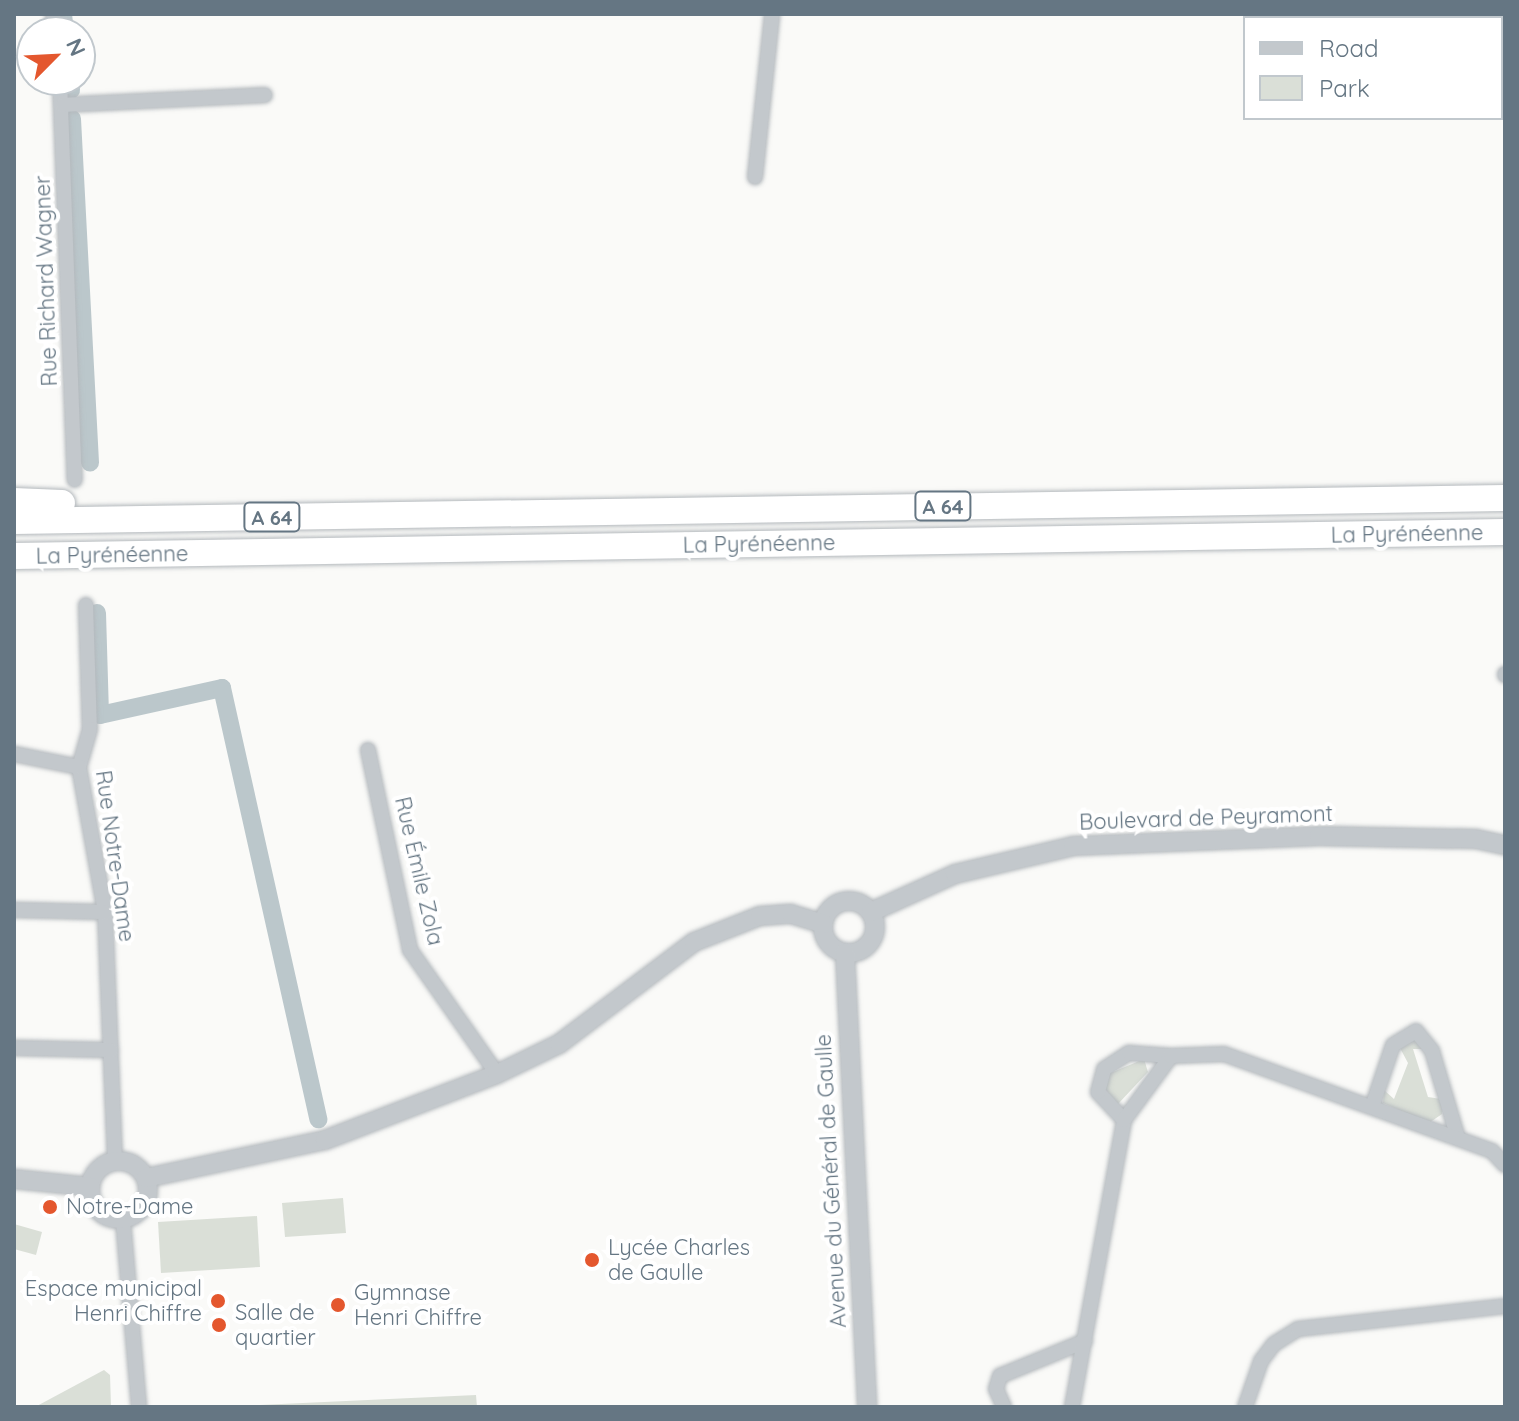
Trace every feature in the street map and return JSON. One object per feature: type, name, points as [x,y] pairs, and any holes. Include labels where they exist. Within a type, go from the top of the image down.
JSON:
[{"type":"highway","name":"La Pyrénéenne","points":[[14,521],[1505,498]]},
{"type":"highway","points":[[14,501],[153,505],[163,518]]},
{"type":"highway","name":"La Pyrénéenne","points":[[14,556],[1497,535]]},
{"type":"highway","points":[[14,572],[75,569],[98,555]]},
{"type":"street","points":[[755,177],[772,14]]},
{"type":"street","points":[[63,105],[265,95]]},
{"type":"street","name":"Rue Richard Wagner","points":[[62,96],[75,480]]},
{"type":"street","name":"Rue Notre-Dame","points":[[86,605],[90,729],[79,767],[105,912],[115,1162]]},
{"type":"street","name":"Rue Émile Zola","points":[[368,750],[410,950],[497,1074]]},
{"type":"street","points":[[14,754],[79,767]]},
{"type":"street","name":"Boulevard de Peyramont","points":[[871,912],[955,874],[1073,846],[1319,836],[1476,839],[1505,845]]},
{"type":"street","points":[[843,901],[859,902],[871,912],[873,937],[862,950],[845,953],[831,946],[823,924],[829,909],[843,901]]},
{"type":"street","points":[[14,910],[105,912]]},
{"type":"street","points":[[146,1178],[325,1140],[497,1074],[559,1044],[694,942],[760,916],[791,914],[823,924]]},
{"type":"street","name":"Avenue du Général de Gaulle","points":[[845,953],[867,1407]]},
{"type":"street","points":[[1372,1107],[1393,1045],[1416,1031],[1432,1051],[1458,1138]]},
{"type":"street","points":[[14,1048],[111,1050]]},
{"type":"street","points":[[1124,1120],[1098,1092],[1104,1069],[1129,1053],[1171,1056],[1224,1054],[1492,1151],[1505,1165]]},
{"type":"street","points":[[1072,1407],[1124,1120],[1171,1056]]},
{"type":"street","points":[[115,1162],[133,1165],[146,1178],[145,1205],[123,1220],[98,1210],[91,1187],[99,1169],[115,1162]]},
{"type":"street","points":[[14,1179],[91,1187]]},
{"type":"street","points":[[123,1220],[139,1407]]},
{"type":"street","points":[[1245,1407],[1261,1361],[1274,1344],[1298,1329],[1505,1306]]},
{"type":"street","points":[[1004,1407],[996,1389],[1000,1376],[1085,1341]]},
{"type":"green space","points":[[1416,1038],[1425,1049],[1413,1049],[1428,1097],[1441,1099],[1443,1107],[1442,1114],[1429,1123],[1383,1103],[1384,1090],[1394,1099],[1408,1063],[1400,1048]]},
{"type":"green space","points":[[1144,1059],[1148,1072],[1118,1104],[1105,1089],[1108,1074]]},
{"type":"green space","points":[[343,1198],[346,1233],[285,1237],[282,1203]]},
{"type":"green space","points":[[257,1216],[260,1267],[161,1273],[158,1222]]},
{"type":"green space","points":[[14,1224],[42,1232],[36,1255],[14,1249]]},
{"type":"green space","points":[[104,1370],[110,1375],[111,1407],[35,1407]]},
{"type":"green space","points":[[476,1395],[477,1407],[213,1407]]},
{"type":"waterway","points":[[72,119],[90,463]]},
{"type":"waterway","points":[[97,613],[100,715],[222,688],[318,1119]]},
{"type":"place","name":"Notre-Dame","points":[[50,1207]]},
{"type":"place","name":"Lycée Charles de Gaulle","points":[[592,1260]]},
{"type":"place","name":"Espace municipal Henri Chiffre","points":[[218,1301]]},
{"type":"place","name":"Gymnase Henri Chiffre","points":[[338,1305]]},
{"type":"place","name":"Salle de quartier","points":[[219,1325]]}]
